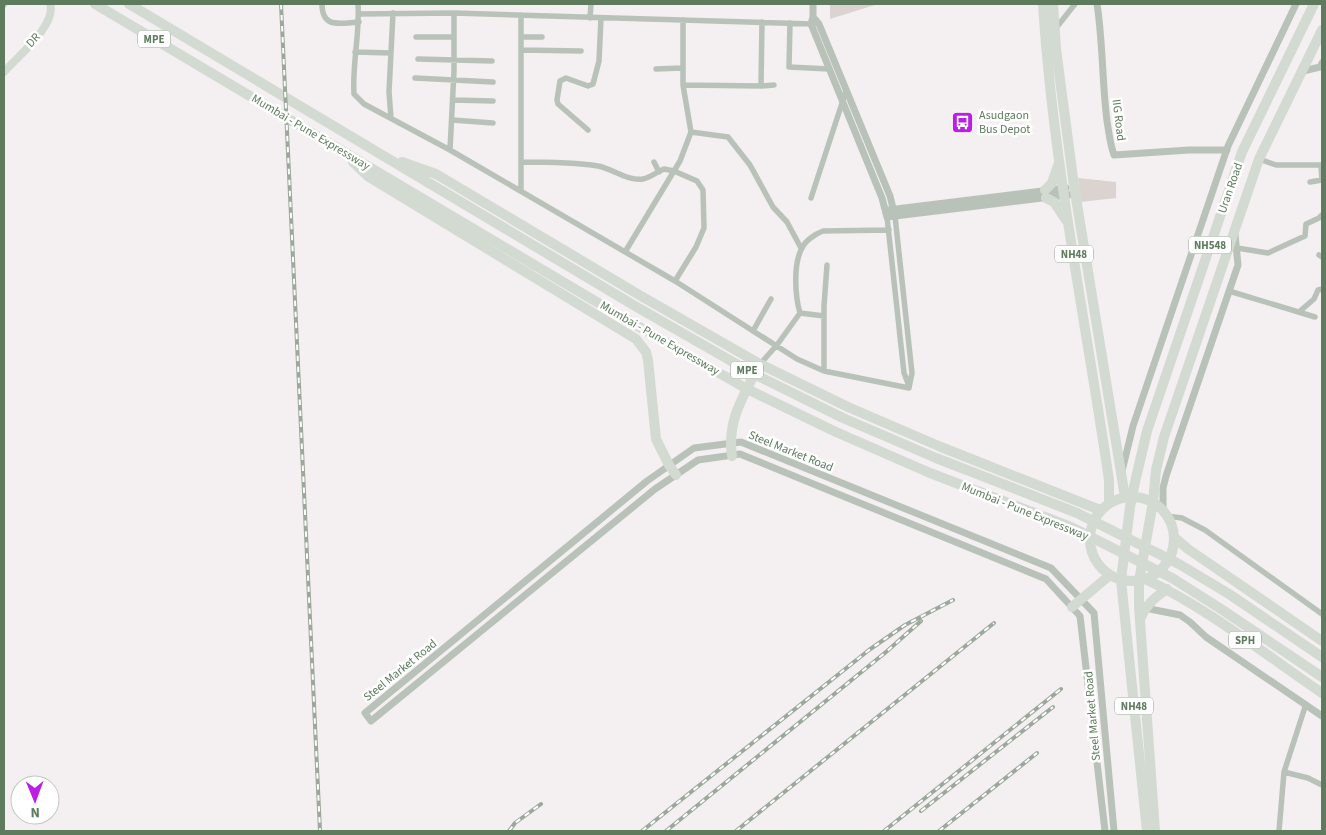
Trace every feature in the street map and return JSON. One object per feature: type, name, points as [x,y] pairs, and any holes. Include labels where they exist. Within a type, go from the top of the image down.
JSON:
[{"type":"highway","name":"Mumbai - Pune Expressway","points":[[95,4],[627,320],[748,389],[836,432],[921,469],[1071,527],[1172,578],[1322,677]]},
{"type":"highway","name":"Mumbai - Pune Expressway","points":[[129,4],[635,306],[754,374],[843,418],[1077,513],[1179,564],[1229,594],[1322,657]]},
{"type":"highway","name":"NH48","points":[[1043,4],[1056,49],[1069,191],[1069,225],[1110,480],[1109,503]]},
{"type":"highway","name":"NH48","points":[[1053,4],[1050,29],[1060,158],[1069,191],[1128,497]]},
{"type":"highway","name":"Uran Road","points":[[1128,497],[1146,431],[1242,152],[1314,4]]},
{"type":"highway","name":"Uran Road","points":[[1142,580],[1156,470],[1164,437],[1259,160],[1322,30]]},
{"type":"highway","points":[[341,150],[369,177],[636,339],[646,352],[654,428],[660,449],[676,475]]},
{"type":"highway","points":[[382,156],[436,174],[641,296],[760,364],[848,407],[941,447],[1100,510]]},
{"type":"highway","points":[[1060,158],[1052,183],[1046,194],[1054,202],[1069,225]]},
{"type":"highway","points":[[732,456],[731,444],[734,418],[760,364]]},
{"type":"highway","points":[[1121,580],[1128,497]]},
{"type":"highway","points":[[1128,497],[1153,502],[1165,514],[1172,526],[1174,537],[1172,553],[1167,563],[1159,571],[1142,580],[1121,580],[1110,576],[1098,565],[1092,556],[1090,545],[1090,529],[1100,510],[1109,503],[1128,497]]},
{"type":"highway","points":[[1174,537],[1188,549],[1322,640]]},
{"type":"highway","points":[[1072,607],[1110,576]]},
{"type":"highway","name":"NH48","points":[[1121,580],[1147,831]]},
{"type":"highway","name":"NH48","points":[[1142,580],[1140,619],[1155,831]]},
{"type":"highway","name":"SPH","points":[[1142,580],[1167,589],[1212,617],[1322,693]]},
{"type":"highway","points":[[1140,619],[1144,608],[1156,596],[1167,589]]},
{"type":"main road","name":"DR","points":[[4,72],[43,31],[51,16],[52,6],[50,4]]},
{"type":"street","points":[[322,4],[323,17],[328,22],[359,22]]},
{"type":"street","points":[[358,4],[359,22],[355,52],[354,94],[364,104],[450,150],[626,252],[797,359],[824,371],[909,388]]},
{"type":"street","points":[[590,18],[591,4]]},
{"type":"street","points":[[813,4],[814,19],[829,69],[882,198],[890,213],[912,373],[909,388]]},
{"type":"street","points":[[1050,29],[1075,4]]},
{"type":"street","name":"IIG Road","points":[[1097,4],[1100,22],[1106,115],[1114,156],[1189,150],[1226,150]]},
{"type":"street","points":[[1122,473],[1133,426],[1226,150],[1296,4]]},
{"type":"street","points":[[391,118],[389,92],[393,13]]},
{"type":"street","points":[[359,14],[454,13],[790,23],[814,19]]},
{"type":"street","points":[[450,150],[454,80],[454,13]]},
{"type":"street","points":[[521,15],[521,191]]},
{"type":"street","points":[[588,130],[563,110],[557,100],[562,79],[566,78],[588,86],[592,84],[599,61],[601,18]]},
{"type":"street","points":[[814,19],[890,196],[889,230],[904,373],[909,388]]},
{"type":"street","points":[[626,252],[680,161],[691,132],[683,85],[682,20]]},
{"type":"street","points":[[760,86],[762,22]]},
{"type":"street","points":[[790,23],[790,67],[829,69]]},
{"type":"street","points":[[416,37],[454,37]]},
{"type":"street","points":[[521,37],[542,38]]},
{"type":"street","points":[[520,50],[581,51]]},
{"type":"street","points":[[355,52],[391,53]]},
{"type":"street","points":[[418,59],[492,61]]},
{"type":"street","points":[[1303,71],[1320,67],[1322,63]]},
{"type":"street","points":[[656,69],[682,68]]},
{"type":"street","points":[[415,78],[493,82]]},
{"type":"street","points":[[683,85],[774,86]]},
{"type":"street","points":[[811,198],[846,91]]},
{"type":"street","points":[[453,100],[493,101]]},
{"type":"street","points":[[452,120],[493,123]]},
{"type":"street","points":[[691,132],[728,137],[750,165],[773,207],[787,222],[801,248]]},
{"type":"street","points":[[1259,160],[1276,165],[1322,165],[1322,180],[1310,182]]},
{"type":"street","points":[[520,162],[601,166],[636,179],[654,176],[664,169],[674,171],[697,181],[701,185],[705,220],[704,228],[675,281]]},
{"type":"street","points":[[654,162],[659,172]]},
{"type":"street","points":[[890,213],[1069,191]]},
{"type":"street","points":[[1237,248],[1268,253],[1302,239],[1305,236],[1306,224],[1320,218],[1322,215]]},
{"type":"street","points":[[1235,228],[1238,265],[1166,476],[1163,488],[1165,514],[1182,518],[1205,530],[1322,614]]},
{"type":"street","points":[[760,364],[777,345],[800,313],[796,292],[798,261],[801,248],[817,233],[823,231],[889,230]]},
{"type":"street","points":[[824,371],[824,316],[827,265]]},
{"type":"street","points":[[1299,312],[1314,299],[1318,290],[1322,288]]},
{"type":"street","points":[[1229,291],[1315,317]]},
{"type":"street","points":[[753,331],[771,299]]},
{"type":"street","points":[[800,313],[824,316]]},
{"type":"street","name":"Steel Market Road","points":[[1104,831],[1080,616],[1046,579],[740,454],[698,460],[655,489],[371,721],[365,713],[669,465],[694,448],[741,442],[1051,568],[1081,599],[1094,613],[1114,831]]},
{"type":"street","points":[[1144,608],[1180,615],[1206,637],[1322,716]]},
{"type":"street","points":[[1279,831],[1284,772],[1306,704]]},
{"type":"street","points":[[1284,772],[1308,778],[1322,785]]},
{"type":"shaded area","points":[[830,4],[878,4],[830,19]]},
{"type":"shaded area","points":[[1078,178],[1116,182],[1116,198],[1081,202]]},
{"type":"railway","points":[[281,4],[320,831]]},
{"type":"railway","points":[[642,831],[869,650],[905,625],[953,600]]},
{"type":"railway","points":[[666,831],[886,652],[921,621]]},
{"type":"railway","points":[[736,831],[994,623]]},
{"type":"railway","points":[[884,831],[1061,689]]},
{"type":"railway","points":[[921,811],[1053,707]]},
{"type":"railway","points":[[939,831],[1037,753]]},
{"type":"railway","points":[[509,831],[515,823],[541,804]]},
{"type":"place","name":"Asudgaon Bus Depot","points":[[963,122]]}]
